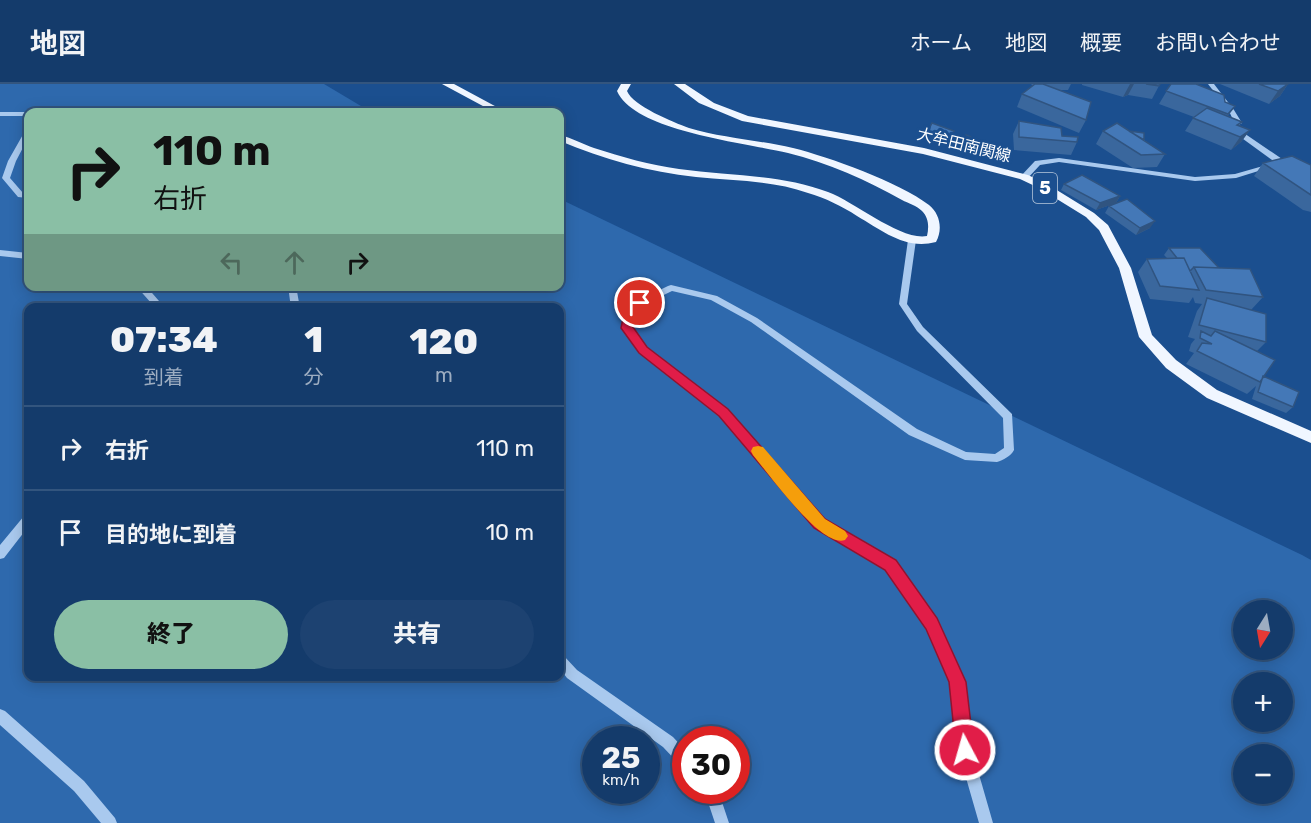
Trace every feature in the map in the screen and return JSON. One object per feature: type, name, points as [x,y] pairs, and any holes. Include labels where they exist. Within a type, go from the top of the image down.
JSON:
[{"type":"main road","points":[[447,84],[493,108]]},
{"type":"main road","points":[[564,139],[677,172],[762,180],[800,187],[826,196],[865,215],[900,237],[923,242],[932,239],[935,228],[926,207],[887,186],[846,169],[792,152],[686,130],[636,107],[625,99],[622,91],[626,84]]},
{"type":"main road","name":"大牟田南関線","points":[[679,84],[696,99],[718,111],[746,119],[924,151],[1024,177],[1090,215],[1104,228],[1125,268],[1146,337],[1171,364],[1212,394],[1311,437]]},
{"type":"street","points":[[1211,84],[1232,111],[1238,123],[1230,127],[1282,163],[1292,167]]},
{"type":"street","points":[[0,114],[24,113]]},
{"type":"street","points":[[24,140],[12,161],[6,178],[24,195]]},
{"type":"street","points":[[1024,177],[1038,163],[1059,160],[1195,179],[1236,176],[1282,163]]},
{"type":"street","points":[[912,240],[903,304],[920,329],[1008,417],[1009,450],[997,458],[965,456],[913,432],[754,320],[714,298],[671,288],[640,303],[632,303],[627,328],[643,350],[723,412],[820,524],[891,565],[931,624],[957,682],[965,750],[986,823]]},
{"type":"street","points":[[0,253],[24,256]]},
{"type":"street","points":[[145,291],[156,303]]},
{"type":"street","points":[[0,554],[24,524]]},
{"type":"street","points":[[564,665],[572,674],[672,746]]},
{"type":"street","points":[[0,716],[79,786],[110,823]]},
{"type":"street","points":[[716,804],[722,823]]},
{"type":"shaded area","points":[[0,84],[324,84],[364,108],[24,108],[24,291],[564,291],[564,201],[1311,560],[1311,823],[0,823]]},
{"type":"building","points":[[1035,84],[1043,84],[1091,102],[1086,120],[1022,94]]},
{"type":"building","points":[[1171,84],[1196,84],[1224,95],[1225,102],[1235,106],[1228,114],[1166,91]]},
{"type":"building","points":[[1259,84],[1288,84],[1278,91]]},
{"type":"building","points":[[1207,108],[1242,122],[1237,125],[1250,130],[1240,137],[1193,118]]},
{"type":"building","points":[[1019,121],[1061,128],[1062,136],[1078,137],[1077,142],[1019,137]]},
{"type":"building","points":[[932,123],[954,131],[947,140],[927,133]]},
{"type":"building","points":[[1117,123],[1165,154],[1141,155],[1103,131]]},
{"type":"building","points":[[1129,131],[1144,133],[1144,140]]},
{"type":"building","points":[[966,135],[990,144],[984,152],[959,143]]},
{"type":"building","points":[[1292,156],[1311,165],[1311,195],[1263,163]]},
{"type":"building","points":[[1082,175],[1120,196],[1100,203],[1064,184]]},
{"type":"building","points":[[1127,199],[1155,221],[1140,228],[1109,206]]},
{"type":"building","points":[[1169,248],[1200,248],[1219,268],[1194,267],[1190,271],[1184,258],[1177,258]]},
{"type":"building","points":[[1184,258],[1199,290],[1160,286],[1147,259]]},
{"type":"building","points":[[1194,267],[1250,269],[1263,297],[1206,290]]},
{"type":"building","points":[[1207,298],[1266,314],[1266,342],[1199,325]]},
{"type":"building","points":[[1201,331],[1211,336],[1215,331],[1275,360],[1260,382],[1197,351],[1202,343],[1212,344],[1200,338]]},
{"type":"building","points":[[1263,376],[1299,392],[1293,407],[1258,392]]},
{"type":"slow traffic","points":[[758,451],[820,524],[840,536]]},
{"type":"route","points":[[640,303],[632,303],[627,328],[643,350],[723,412],[820,524],[891,565],[931,624],[957,682],[965,750]]}]
